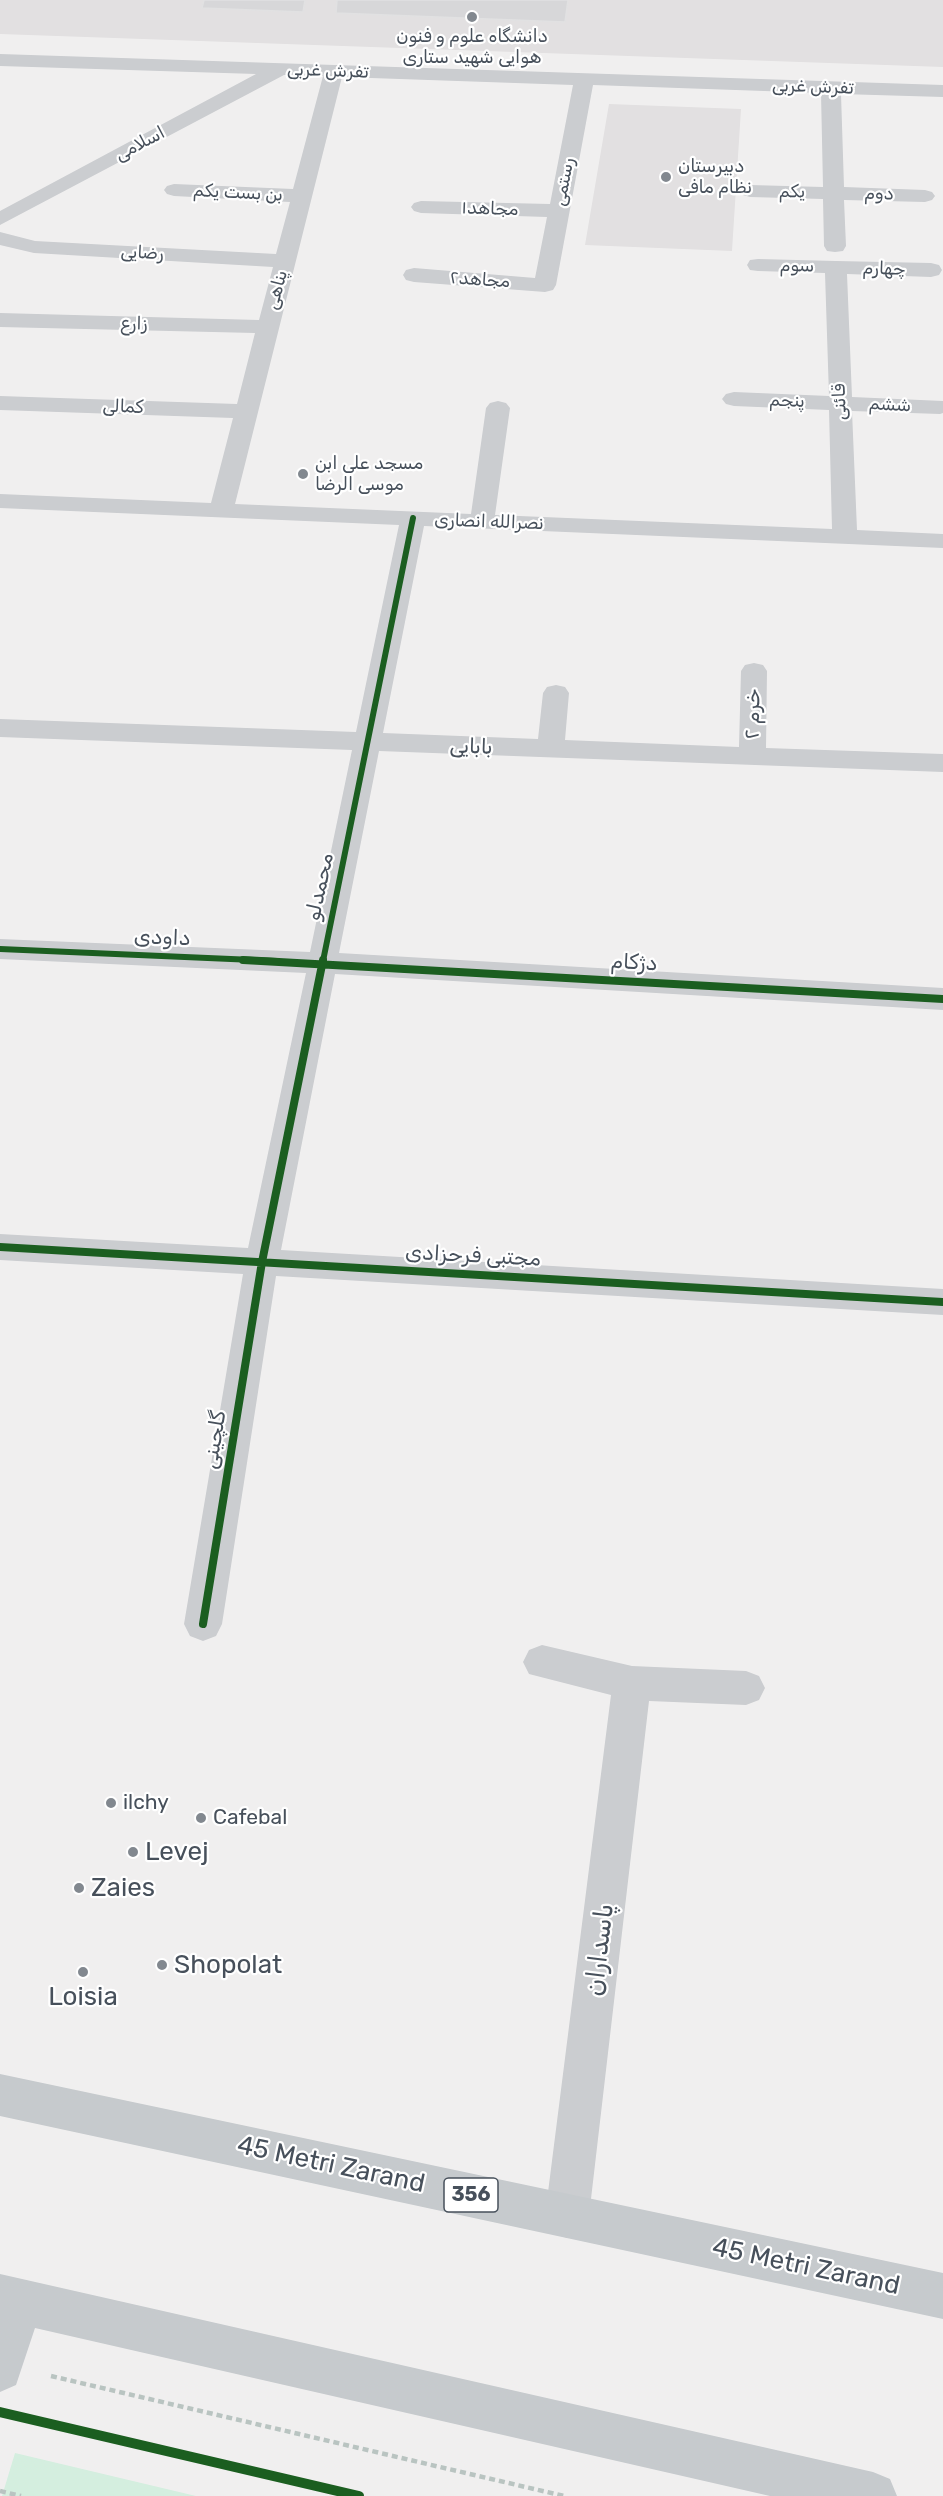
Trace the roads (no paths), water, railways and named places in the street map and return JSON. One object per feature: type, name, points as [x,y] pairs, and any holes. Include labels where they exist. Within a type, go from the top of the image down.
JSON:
[{"type":"main road","name":"45 Metri Zarand","points":[[0,2095],[943,2296]]},
{"type":"main road","points":[[1,2367],[10,2299],[873,2496]]},
{"type":"street","name":"تفرش غربی","points":[[0,60],[943,91]]},
{"type":"street","name":"اسلامی","points":[[0,219],[281,69]]},
{"type":"street","name":"پناهی","points":[[221,510],[334,71]]},
{"type":"street","name":"رستمی","points":[[545,285],[584,79]]},
{"type":"street","name":"قائنی","points":[[831,88],[845,537]]},
{"type":"street","name":"بن بست یکم","points":[[174,190],[301,196]]},
{"type":"street","name":"یکم","points":[[750,191],[834,192]]},
{"type":"street","name":"دوم","points":[[834,192],[925,196]]},
{"type":"street","name":"مجاهد۱","points":[[422,207],[559,211]]},
{"type":"street","name":"رضایی","points":[[0,238],[34,247],[285,261]]},
{"type":"street","name":"سوم","points":[[758,266],[836,257]]},
{"type":"street","name":"چهارم","points":[[836,257],[932,270]]},
{"type":"street","name":"مجاهد۲","points":[[414,275],[545,285]]},
{"type":"street","name":"زارع","points":[[0,320],[268,327]]},
{"type":"street","name":"پنجم","points":[[734,399],[840,403]]},
{"type":"street","name":"کمالی","points":[[0,403],[246,411]]},
{"type":"street","name":"ششم","points":[[840,403],[940,407]]},
{"type":"street","points":[[482,521],[498,408]]},
{"type":"street","name":"نصرالله انصاری","points":[[0,501],[943,541]]},
{"type":"street","name":"محمدلو","points":[[262,1262],[413,518]]},
{"type":"street","name":"خرم ۲","points":[[752,756],[754,671]]},
{"type":"street","points":[[550,749],[556,693]]},
{"type":"street","name":"بابایی","points":[[0,728],[943,763]]},
{"type":"street","name":"داودی","points":[[0,949],[323,963]]},
{"type":"street","name":"دژکام","points":[[323,963],[943,999]]},
{"type":"street","name":"مجتبی فرحزادی","points":[[0,1246],[943,1302]]},
{"type":"street","name":"گلچینی","points":[[203,1624],[262,1262]]},
{"type":"street","points":[[542,1662],[632,1683],[746,1689]]},
{"type":"street","name":"پاسداران","points":[[567,2216],[632,1683]]},
{"type":"place","name":"دانشگاه علوم و فنون هوایی شهید ستاری","points":[[472,17]]},
{"type":"place","name":"دبیرستان نظام مافی","points":[[666,177]]},
{"type":"place","name":"مسجد علی ابن موسی الرضا","points":[[303,474]]},
{"type":"place","name":"ilchy","points":[[111,1803]]},
{"type":"place","name":"Cafebal","points":[[201,1818]]},
{"type":"place","name":"Levej","points":[[133,1852]]},
{"type":"place","name":"Zaies","points":[[79,1888]]},
{"type":"place","name":"Shopolat","points":[[162,1965]]},
{"type":"place","name":"Loisia","points":[[83,1972]]}]
